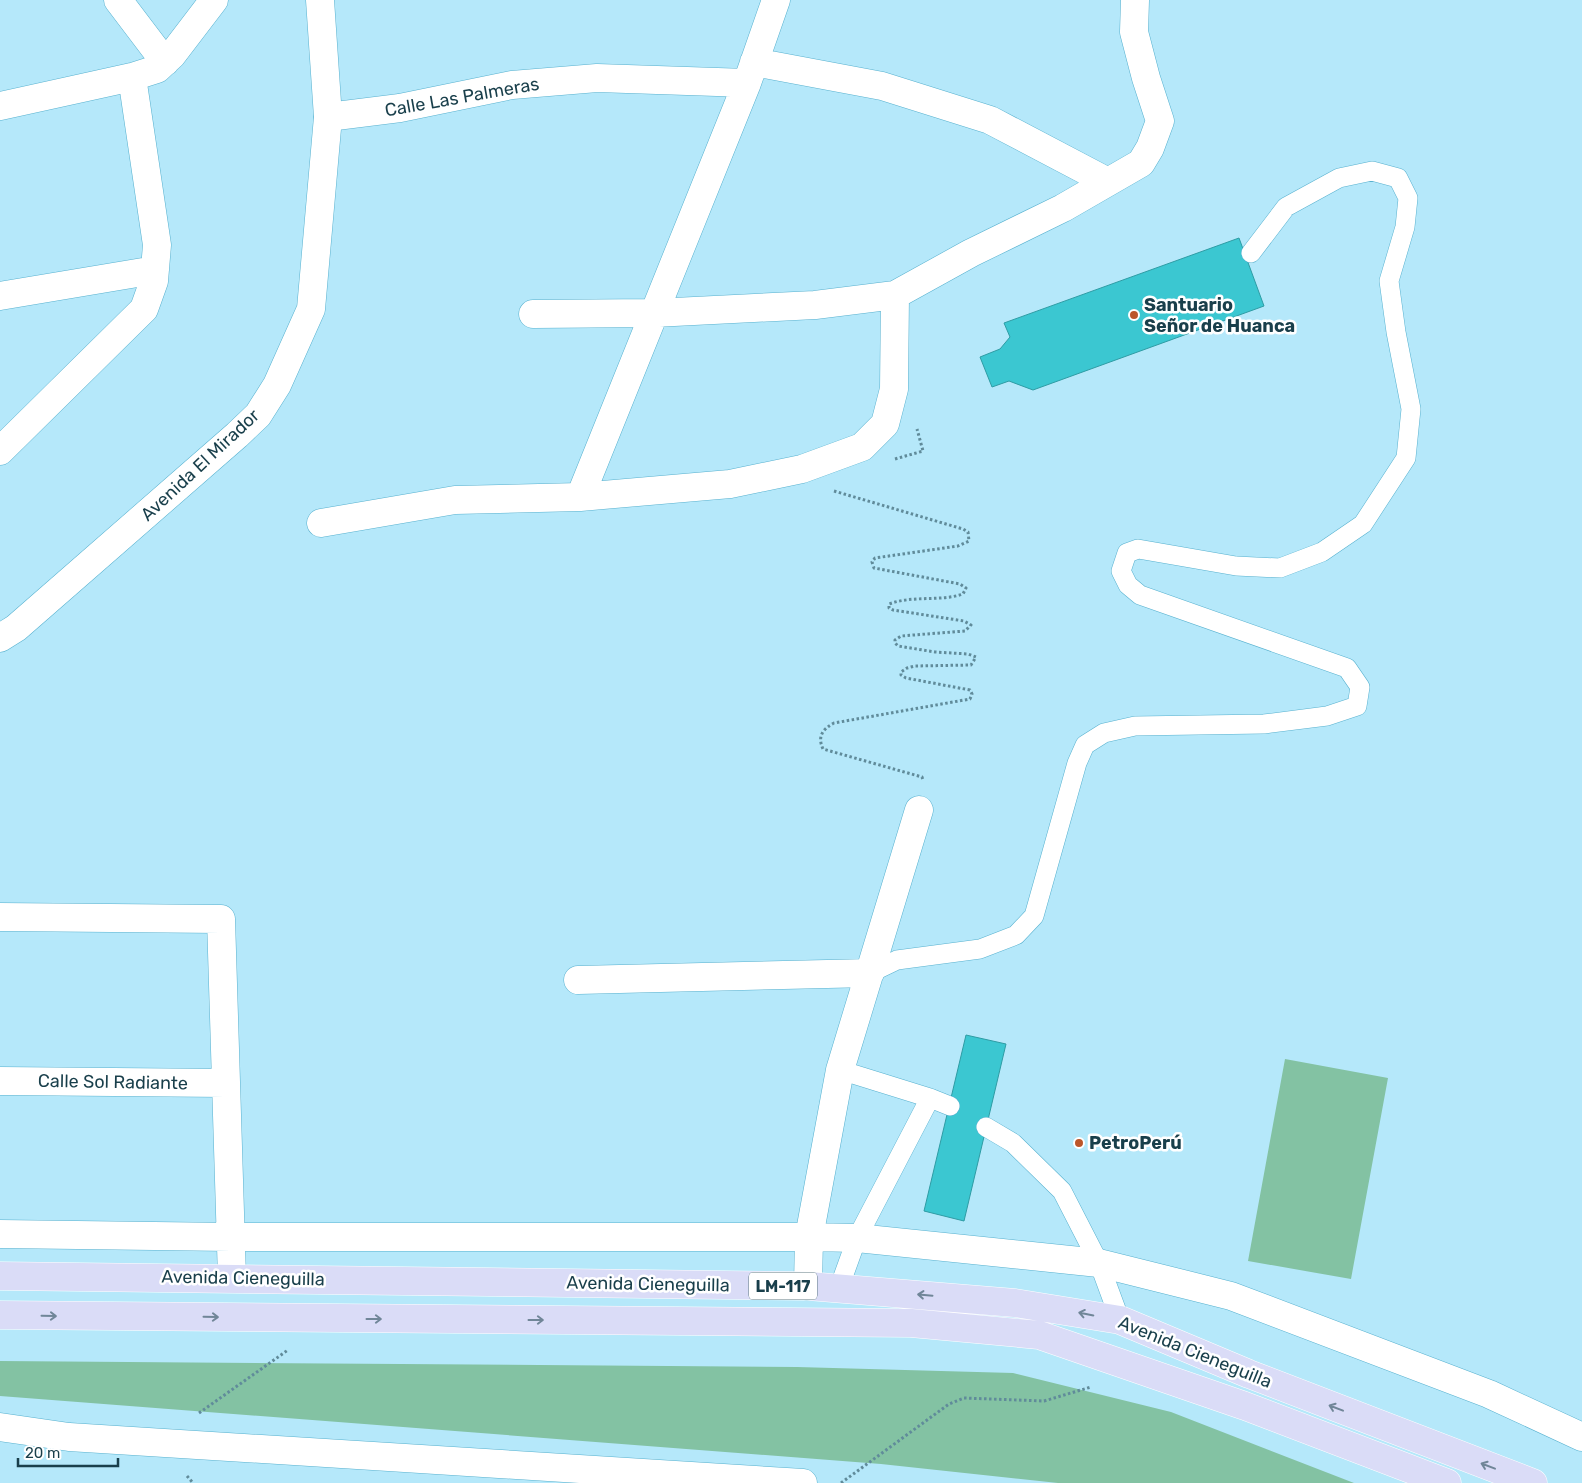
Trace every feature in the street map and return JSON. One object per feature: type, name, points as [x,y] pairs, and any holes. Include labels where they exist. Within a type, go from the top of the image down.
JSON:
[{"type":"main road","name":"Avenida Cieneguilla","points":[[0,1276],[808,1286],[1015,1303],[1120,1320],[1249,1374],[1533,1483]]},
{"type":"main road","name":"Avenida Cieneguilla","points":[[0,1315],[911,1324],[1038,1335],[1245,1406],[1447,1483]]},
{"type":"street","points":[[118,0],[165,62]]},
{"type":"street","points":[[0,106],[132,77],[157,69],[165,62],[214,0]]},
{"type":"street","name":"Avenida El Mirador","points":[[0,638],[16,628],[237,436],[258,415],[277,385],[311,308],[328,117],[320,0]]},
{"type":"street","points":[[580,497],[750,73],[776,0]]},
{"type":"street","points":[[533,314],[654,313],[815,305],[895,295],[970,253],[1063,208],[1141,162],[1150,148],[1160,121],[1134,32],[1134,0]]},
{"type":"street","name":"Calle Las Palmeras","points":[[328,117],[400,108],[512,85],[596,78],[750,73],[882,86],[990,120],[1108,182]]},
{"type":"street","points":[[0,452],[144,309],[154,281],[157,245],[132,77]]},
{"type":"street","points":[[0,296],[155,270]]},
{"type":"street","points":[[321,523],[455,500],[580,497],[730,484],[802,469],[862,447],[885,424],[894,389],[895,295]]},
{"type":"street","points":[[808,1286],[809,1237],[840,1070],[919,810]]},
{"type":"street","points":[[0,917],[221,919],[232,1278]]},
{"type":"street","points":[[578,980],[870,973]]},
{"type":"street","name":"Calle Sol Radiante","points":[[0,1081],[226,1083]]},
{"type":"street","points":[[0,1234],[230,1237],[857,1238],[1099,1263],[1231,1296],[1489,1394],[1582,1437]]},
{"type":"street","points":[[0,1427],[69,1437],[803,1483]]},
{"type":"lane","points":[[870,973],[897,960],[980,949],[1016,935],[1034,916],[1076,763],[1085,745],[1104,732],[1135,726],[1264,724],[1327,716],[1357,706],[1360,687],[1347,668],[1140,595],[1128,585],[1121,571],[1126,553],[1138,549],[1236,566],[1280,568],[1322,552],[1363,524],[1406,458],[1411,409],[1396,332],[1389,281],[1405,227],[1408,198],[1398,178],[1372,171],[1339,178],[1286,207],[1251,253]]},
{"type":"lane","points":[[840,1070],[950,1106]]},
{"type":"lane","points":[[839,1288],[857,1238],[930,1098]]},
{"type":"lane","points":[[986,1126],[1013,1143],[1062,1191],[1099,1263],[1120,1320]]},
{"type":"path","points":[[894,460],[922,451],[916,424]]},
{"type":"path","points":[[831,490],[968,532],[970,541],[958,546],[875,558],[872,562],[874,568],[960,584],[966,588],[963,594],[952,598],[900,600],[889,604],[889,608],[964,621],[971,625],[965,631],[901,636],[895,640],[898,646],[976,656],[972,665],[915,666],[901,672],[906,678],[970,690],[972,694],[970,698],[834,723],[824,728],[820,736],[820,743],[823,749],[922,777],[925,786],[919,810]]},
{"type":"path","points":[[198,1414],[292,1347]]},
{"type":"path","points":[[842,1483],[949,1404],[964,1398],[1044,1401],[1098,1384],[1113,1360]]},
{"type":"path","points":[[159,1443],[193,1483]]},
{"type":"green space","points":[[1285,1059],[1388,1078],[1351,1279],[1248,1261]]},
{"type":"green space","points":[[0,1361],[797,1367],[1013,1373],[1171,1412],[1354,1483],[1058,1483],[881,1464],[0,1396]]},
{"type":"building","name":"Santuario Señor de Huanca","points":[[1239,238],[1264,306],[1033,390],[1009,381],[992,387],[980,357],[1000,349],[1010,337],[1004,323]]},
{"type":"building","points":[[966,1035],[1006,1044],[964,1221],[924,1211]]},
{"type":"place","name":"Santuario Señor de Huanca","points":[[1134,315]]},
{"type":"place","name":"PetroPerú","points":[[1079,1143]]}]
